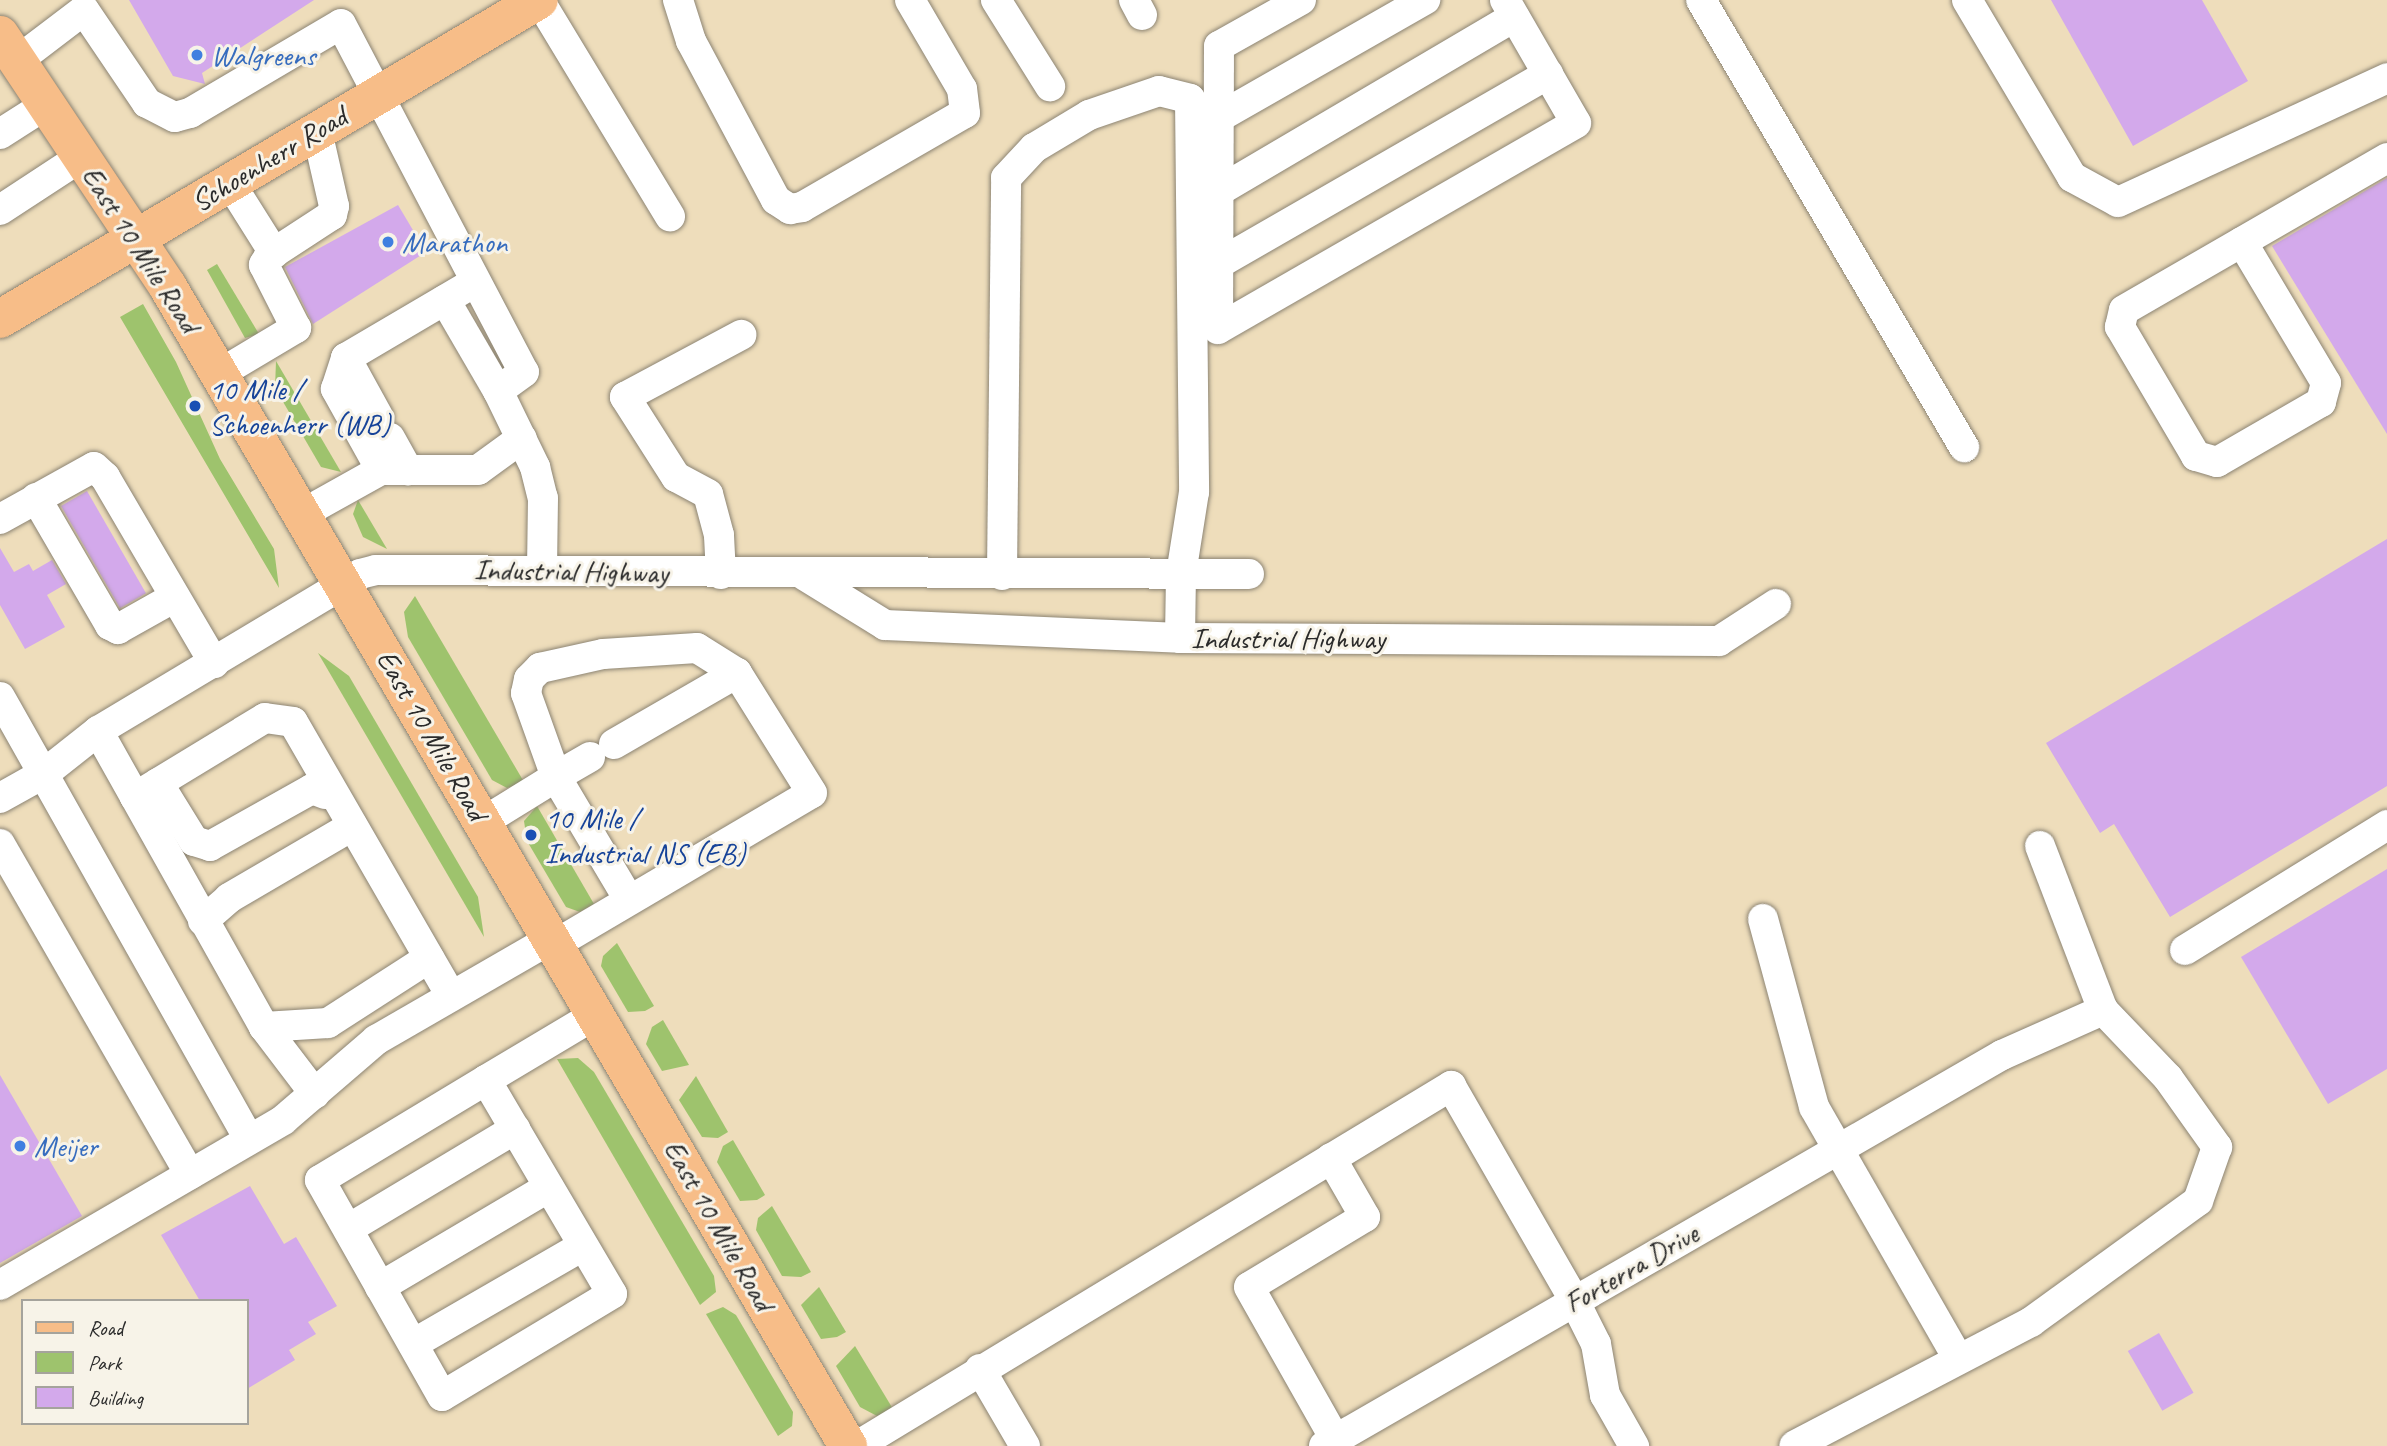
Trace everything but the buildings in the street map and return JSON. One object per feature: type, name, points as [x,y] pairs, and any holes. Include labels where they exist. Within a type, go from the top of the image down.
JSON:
[{"type":"main road","name":"Schoenherr Road","points":[[0,319],[539,0]]},
{"type":"main road","name":"East 10 Mile Road","points":[[7,51],[47,104],[137,237],[219,373],[848,1446]]},
{"type":"street","points":[[539,0],[670,216]]},
{"type":"street","points":[[678,0],[691,41],[776,200],[790,209],[802,207],[965,113],[962,89],[910,0]]},
{"type":"street","points":[[996,0],[1050,86]]},
{"type":"street","points":[[1216,120],[1425,0]]},
{"type":"street","points":[[1701,0],[1964,447]]},
{"type":"street","points":[[1967,0],[2072,177],[2118,202],[2387,78]]},
{"type":"street","points":[[1217,192],[1510,8],[1576,122],[1218,329],[1216,120],[1219,46],[1295,1]]},
{"type":"street","points":[[7,51],[84,5],[147,103],[175,117],[190,113],[340,12],[475,282],[524,372],[498,391]]},
{"type":"street","points":[[1218,264],[1548,74]]},
{"type":"street","points":[[1002,575],[1006,178],[1034,148],[1089,115],[1159,91],[1190,99],[1194,492],[1181,574],[1180,638]]},
{"type":"street","points":[[0,134],[47,104]]},
{"type":"street","points":[[219,373],[296,328],[265,275],[264,265],[274,253],[332,215],[334,206],[317,131]]},
{"type":"street","points":[[0,210],[82,156]]},
{"type":"street","points":[[2242,242],[2326,383],[2322,402],[2217,462],[2196,456],[2120,327],[2124,310],[2387,158]]},
{"type":"street","points":[[230,183],[274,253]]},
{"type":"street","points":[[395,470],[336,389],[346,358],[475,282]]},
{"type":"street","points":[[445,300],[522,438],[543,498],[542,569]]},
{"type":"street","points":[[720,575],[719,535],[708,494],[676,477],[625,397],[741,335]]},
{"type":"street","points":[[346,358],[385,428],[395,470]]},
{"type":"street","points":[[302,514],[395,470],[478,470],[522,438]]},
{"type":"street","points":[[0,519],[94,467],[105,477],[214,663]]},
{"type":"street","points":[[36,498],[110,625],[118,629],[175,597]]},
{"type":"street","name":"Industrial Highway","points":[[0,799],[44,773],[98,731],[343,584],[376,570],[542,569],[720,575],[1250,574]]},
{"type":"street","name":"Industrial Highway","points":[[803,575],[885,625],[1180,638],[1719,641],[1776,604]]},
{"type":"street","points":[[0,1285],[249,1139],[315,1094],[376,1040],[451,996],[629,900],[812,793],[737,673],[697,648],[603,654],[540,668],[528,679],[526,694],[556,777],[629,900]]},
{"type":"street","points":[[483,822],[737,673]]},
{"type":"street","points":[[0,697],[249,1139]]},
{"type":"street","points":[[147,790],[265,718],[293,722],[329,793],[352,826],[451,996]]},
{"type":"street","points":[[98,731],[194,841],[211,846],[312,789],[329,793]]},
{"type":"street","points":[[147,790],[177,876],[264,1027],[315,1094]]},
{"type":"street","points":[[177,876],[329,793]]},
{"type":"street","points":[[2185,950],[2387,825]]},
{"type":"street","points":[[203,921],[229,898],[352,826]]},
{"type":"street","points":[[0,844],[190,1174]]},
{"type":"street","points":[[1794,1446],[2031,1322],[2198,1201],[2217,1147],[2168,1078],[2103,1010],[2040,846]]},
{"type":"street","points":[[1763,919],[1804,1083],[1836,1150],[1958,1358]]},
{"type":"street","points":[[264,1027],[328,1023],[429,958]]},
{"type":"street","name":"Forterra Drive","points":[[1330,1443],[2002,1055],[2103,1010]]},
{"type":"street","points":[[486,1080],[612,1294],[442,1396],[320,1180],[486,1080],[595,1015]]},
{"type":"street","points":[[856,1446],[979,1368],[1451,1086],[1574,1300],[1596,1344],[1605,1395],[1634,1446]]},
{"type":"street","points":[[348,1229],[514,1129]]},
{"type":"street","points":[[1330,1443],[1249,1287],[1365,1217],[1331,1158]]},
{"type":"street","points":[[380,1287],[549,1187]]},
{"type":"street","points":[[413,1344],[583,1246]]},
{"type":"street","points":[[979,1368],[1025,1446]]},
{"type":"green space","points":[[217,264],[259,334],[245,338],[207,270]]},
{"type":"green space","points":[[143,304],[176,362],[220,459],[274,549],[279,588],[120,317]]},
{"type":"green space","points":[[276,361],[341,472],[321,467],[275,388]]},
{"type":"green space","points":[[358,500],[387,549],[363,537],[353,514]]},
{"type":"green space","points":[[415,596],[524,782],[507,788],[492,780],[408,637],[404,612]]},
{"type":"green space","points":[[318,653],[349,676],[478,897],[484,937]]},
{"type":"green space","points":[[537,806],[594,904],[580,912],[566,907],[527,841],[524,821]]},
{"type":"green space","points":[[617,943],[654,1006],[645,1011],[628,1012],[601,966],[603,956]]},
{"type":"green space","points":[[663,1020],[689,1065],[662,1071],[646,1044],[652,1027]]},
{"type":"green space","points":[[578,1058],[594,1072],[714,1276],[716,1292],[700,1305],[557,1059]]},
{"type":"green space","points":[[696,1076],[728,1132],[718,1138],[702,1137],[679,1100]]},
{"type":"green space","points":[[733,1140],[765,1195],[757,1200],[740,1201],[717,1162],[723,1146]]},
{"type":"green space","points":[[772,1206],[811,1272],[801,1277],[782,1276],[756,1230],[758,1218]]},
{"type":"green space","points":[[819,1287],[846,1332],[837,1337],[821,1339],[801,1305]]},
{"type":"green space","points":[[723,1307],[736,1315],[793,1412],[792,1426],[778,1436],[706,1314]]},
{"type":"green space","points":[[855,1346],[893,1409],[877,1416],[860,1407],[836,1366]]},
{"type":"place","name":"Walgreens","points":[[197,55]]},
{"type":"place","name":"Marathon","points":[[388,242]]},
{"type":"place","name":"10 Mile / Schoenherr (WB)","points":[[195,406]]},
{"type":"place","name":"10 Mile / Industrial NS (EB)","points":[[531,835]]},
{"type":"place","name":"Meijer","points":[[20,1146]]}]
